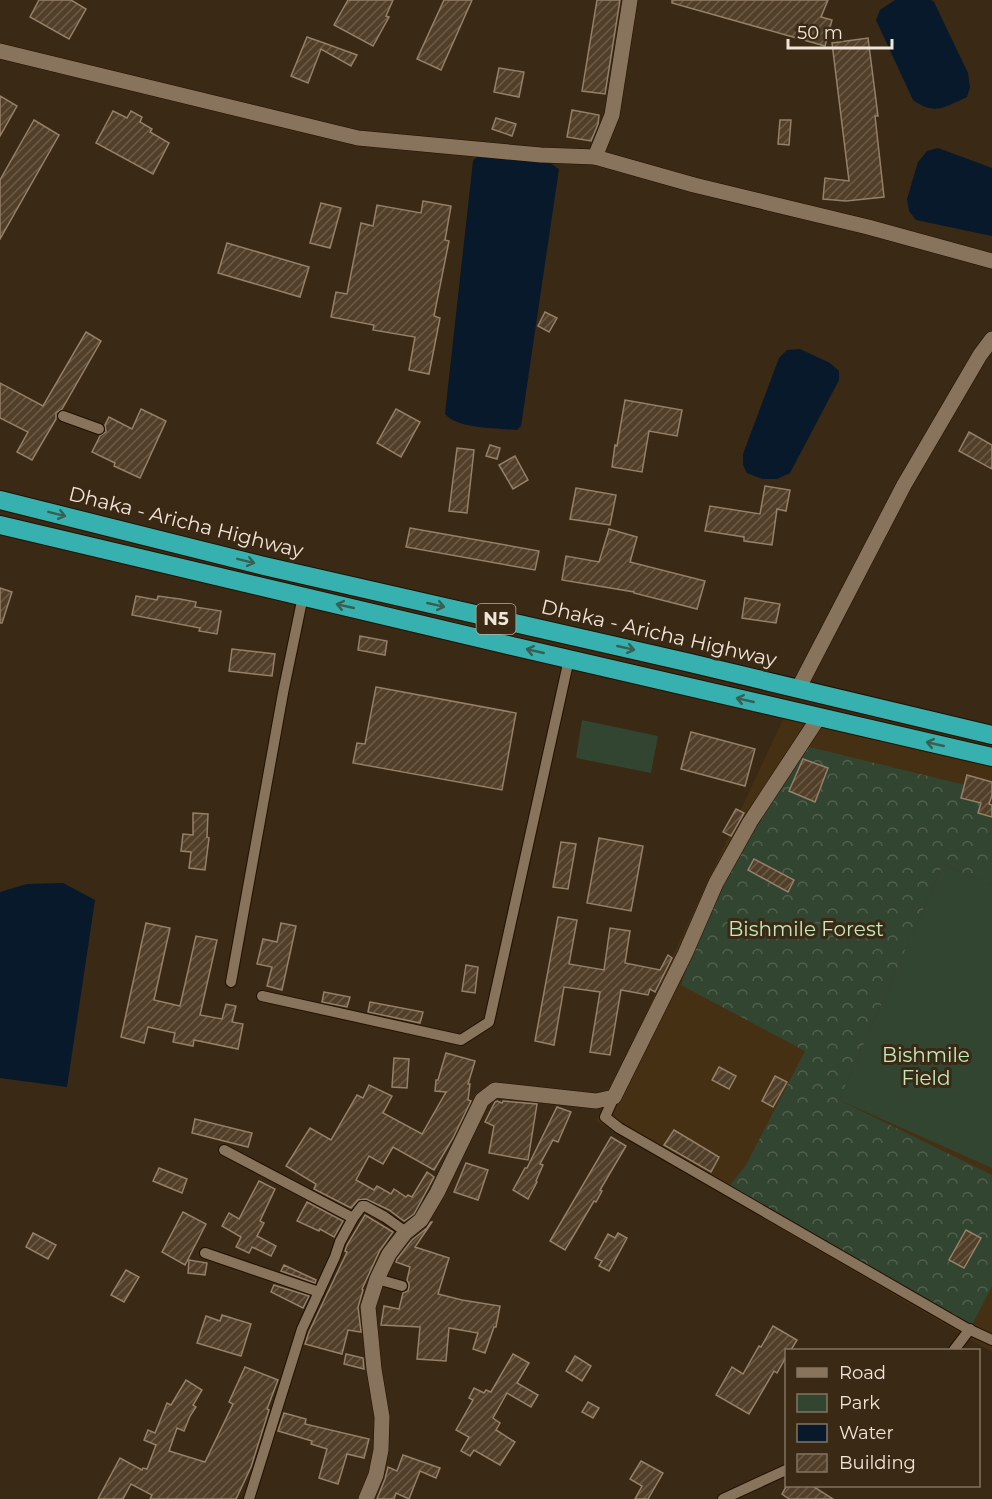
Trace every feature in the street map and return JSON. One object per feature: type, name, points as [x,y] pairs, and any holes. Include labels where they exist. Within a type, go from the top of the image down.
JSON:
[{"type":"highway","name":"Dhaka - Aricha Highway","points":[[0,500],[264,566],[798,688],[992,735]]},
{"type":"highway","name":"N5","points":[[0,525],[992,757]]},
{"type":"street","points":[[595,157],[612,116],[630,0]]},
{"type":"street","points":[[0,51],[358,138],[541,155],[595,157],[694,185],[868,227],[992,261]]},
{"type":"street","points":[[798,688],[904,485],[980,355],[992,339]]},
{"type":"street","points":[[63,416],[99,429]]},
{"type":"street","points":[[231,982],[283,693],[303,596]]},
{"type":"street","points":[[262,996],[461,1040],[489,1022],[569,659]]},
{"type":"street","points":[[819,717],[750,822],[716,883],[685,954],[605,1117],[619,1128],[992,1340]]},
{"type":"street","points":[[366,1499],[376,1475],[381,1450],[382,1417],[374,1369],[368,1307],[389,1254],[406,1232],[421,1220],[437,1193],[482,1100],[495,1090],[596,1101],[614,1097]]},
{"type":"street","points":[[224,1150],[353,1218]]},
{"type":"street","points":[[249,1499],[302,1329],[353,1218],[362,1206],[365,1206],[406,1232]]},
{"type":"street","points":[[205,1253],[319,1292]]},
{"type":"street","points":[[377,1280],[402,1286]]},
{"type":"street","points":[[955,1349],[970,1329]]},
{"type":"street","points":[[723,1499],[785,1470]]},
{"type":"shaded area","points":[[785,715],[992,765],[992,1352],[596,1121]]},
{"type":"green space","points":[[582,720],[658,736],[651,773],[576,758]]},
{"type":"green space","name":"Bishmile Forest","points":[[801,745],[965,785],[961,798],[992,806],[992,885],[943,864],[839,1100],[992,1175],[992,1286],[970,1329],[727,1189],[746,1165],[805,1051],[681,985],[716,883]]},
{"type":"green space","name":"Bishmile Field","points":[[943,864],[992,885],[992,1168],[839,1100]]},
{"type":"water","points":[[895,0],[931,0],[934,2],[968,73],[970,87],[967,97],[946,107],[934,109],[913,100],[876,20],[880,10]]},
{"type":"water","points":[[938,148],[992,168],[992,236],[916,220],[909,211],[907,199],[918,162],[927,151]]},
{"type":"water","points":[[478,155],[550,163],[559,169],[521,426],[517,430],[459,423],[445,414],[473,161]]},
{"type":"water","points":[[800,349],[830,363],[839,371],[839,380],[790,473],[777,479],[762,479],[747,473],[743,465],[743,454],[779,358],[787,350]]},
{"type":"water","points":[[63,883],[95,900],[67,1087],[0,1078],[0,892],[27,884]]},
{"type":"building","points":[[39,0],[71,0],[86,9],[69,39],[30,17]]},
{"type":"building","points":[[348,0],[393,0],[386,16],[389,17],[373,46],[334,25]]},
{"type":"building","points":[[444,0],[472,0],[441,70],[417,59]]},
{"type":"building","points":[[597,0],[620,0],[605,94],[582,91]]},
{"type":"building","points":[[672,0],[828,0],[821,17],[832,20],[825,46],[672,3]]},
{"type":"building","points":[[307,37],[357,55],[351,66],[321,49],[308,83],[291,76]]},
{"type":"building","points":[[868,38],[878,116],[875,116],[884,197],[846,201],[823,199],[825,178],[849,181],[832,43]]},
{"type":"building","points":[[499,68],[524,72],[519,97],[494,92]]},
{"type":"building","points":[[0,96],[17,106],[0,136]]},
{"type":"building","points":[[572,110],[599,115],[591,141],[567,137]]},
{"type":"building","points":[[113,111],[127,118],[131,111],[142,117],[140,122],[152,129],[150,132],[169,143],[153,174],[96,143]]},
{"type":"building","points":[[496,118],[516,124],[512,136],[492,129]]},
{"type":"building","points":[[34,120],[59,135],[0,239],[0,180]]},
{"type":"building","points":[[780,120],[791,120],[789,145],[778,144]]},
{"type":"building","points":[[423,201],[451,206],[445,240],[449,241],[434,316],[440,318],[429,374],[409,370],[415,337],[373,330],[374,325],[331,317],[336,292],[347,294],[361,223],[373,226],[377,205],[421,213]]},
{"type":"building","points":[[321,203],[341,208],[330,248],[310,243]]},
{"type":"building","points":[[227,243],[309,267],[300,297],[218,273]]},
{"type":"building","points":[[545,312],[557,318],[549,332],[538,326]]},
{"type":"building","points":[[86,332],[101,341],[62,409],[56,413],[56,419],[32,460],[17,452],[28,432],[0,418],[0,383],[43,406]]},
{"type":"building","points":[[625,400],[682,410],[677,436],[649,431],[642,472],[612,467]]},
{"type":"building","points":[[141,409],[166,421],[140,478],[114,466],[115,463],[92,452],[100,436],[106,432],[105,425],[109,417],[132,429]]},
{"type":"building","points":[[396,409],[420,422],[401,457],[377,443]]},
{"type":"building","points":[[969,432],[992,445],[992,469],[959,451]]},
{"type":"building","points":[[490,445],[500,448],[497,459],[486,456]]},
{"type":"building","points":[[457,448],[474,450],[467,513],[449,511]]},
{"type":"building","points":[[515,456],[528,480],[513,489],[499,465]]},
{"type":"building","points":[[765,486],[790,490],[786,511],[777,509],[772,545],[744,541],[744,537],[705,531],[710,506],[760,514]]},
{"type":"building","points":[[576,488],[616,495],[610,525],[570,519]]},
{"type":"building","points":[[410,528],[539,551],[535,570],[406,547]]},
{"type":"building","points":[[609,529],[637,537],[630,562],[705,581],[697,609],[634,592],[562,580],[566,556],[599,562]]},
{"type":"building","points":[[0,588],[12,592],[2,623],[0,623]]},
{"type":"building","points":[[136,596],[157,600],[158,596],[180,599],[196,602],[195,607],[221,611],[217,634],[199,631],[200,628],[132,615]]},
{"type":"building","points":[[745,598],[780,604],[776,623],[742,618]]},
{"type":"building","points":[[360,636],[387,641],[385,655],[358,650]]},
{"type":"building","points":[[232,649],[275,654],[272,676],[229,671]]},
{"type":"building","points":[[376,687],[516,713],[502,790],[353,763],[357,743],[365,744]]},
{"type":"building","points":[[691,732],[755,749],[745,786],[681,769]]},
{"type":"building","points":[[803,759],[828,768],[815,802],[789,791]]},
{"type":"building","points":[[967,775],[992,782],[989,804],[992,805],[992,817],[978,813],[981,803],[961,798]]},
{"type":"building","points":[[736,809],[744,813],[731,836],[723,832]]},
{"type":"building","points":[[193,813],[208,814],[207,837],[209,838],[205,870],[189,868],[191,852],[181,851],[183,834],[193,835]]},
{"type":"building","points":[[599,838],[643,846],[631,911],[587,903]]},
{"type":"building","points":[[561,842],[576,844],[568,889],[553,887]]},
{"type":"building","points":[[754,859],[794,880],[788,892],[748,870]]},
{"type":"building","points":[[558,917],[577,920],[569,964],[604,970],[610,928],[630,931],[625,963],[660,970],[668,955],[672,958],[655,992],[650,989],[648,995],[621,990],[610,1055],[590,1052],[600,992],[564,987],[554,1045],[535,1041]]},
{"type":"building","points":[[146,923],[170,928],[154,1000],[180,1006],[196,936],[217,940],[200,1015],[222,1019],[226,1004],[236,1006],[232,1022],[243,1024],[238,1049],[194,1040],[193,1046],[173,1042],[175,1033],[148,1027],[144,1043],[121,1037]]},
{"type":"building","points":[[281,923],[296,926],[282,990],[267,986],[272,967],[257,964],[263,939],[277,942]]},
{"type":"building","points":[[466,965],[478,967],[475,993],[462,991]]},
{"type":"building","points":[[324,992],[350,997],[347,1007],[322,1002]]},
{"type":"building","points":[[370,1002],[423,1012],[420,1023],[368,1012]]},
{"type":"building","points":[[446,1053],[475,1061],[468,1084],[470,1084],[468,1100],[471,1101],[434,1170],[393,1147],[383,1164],[369,1156],[356,1180],[374,1190],[377,1186],[391,1194],[394,1189],[406,1197],[408,1195],[412,1197],[427,1172],[434,1177],[414,1214],[404,1221],[389,1210],[366,1199],[358,1200],[351,1208],[314,1189],[316,1184],[286,1166],[310,1128],[331,1140],[357,1095],[363,1098],[369,1085],[392,1096],[383,1113],[422,1134],[446,1092],[435,1091],[436,1080],[438,1080]]},
{"type":"building","points":[[394,1058],[409,1059],[407,1088],[392,1087]]},
{"type":"building","points":[[719,1067],[736,1076],[729,1089],[712,1080]]},
{"type":"building","points":[[775,1076],[787,1082],[773,1107],[762,1101]]},
{"type":"building","points":[[497,1101],[537,1104],[528,1160],[489,1153],[494,1126],[485,1122]]},
{"type":"building","points":[[557,1107],[571,1112],[558,1142],[553,1140],[540,1164],[543,1165],[528,1199],[513,1190],[527,1168]]},
{"type":"building","points":[[195,1119],[252,1133],[248,1147],[192,1133]]},
{"type":"building","points":[[674,1130],[719,1157],[711,1172],[664,1145]]},
{"type":"building","points":[[611,1137],[626,1146],[600,1190],[602,1191],[596,1202],[594,1201],[565,1250],[550,1241]]},
{"type":"building","points":[[466,1163],[488,1170],[478,1200],[454,1192]]},
{"type":"building","points":[[159,1168],[187,1179],[182,1193],[153,1181]]},
{"type":"building","points":[[259,1181],[275,1189],[260,1221],[264,1223],[257,1236],[276,1246],[271,1256],[252,1247],[249,1253],[236,1247],[241,1237],[222,1226],[229,1213],[239,1219]]},
{"type":"building","points":[[307,1202],[343,1221],[334,1237],[297,1221]]},
{"type":"building","points":[[183,1212],[206,1224],[185,1265],[162,1252]]},
{"type":"building","points":[[365,1215],[393,1232],[380,1250],[362,1289],[358,1307],[361,1332],[348,1330],[342,1354],[305,1344],[347,1252],[345,1251],[347,1245]]},
{"type":"building","points":[[431,1222],[415,1247],[449,1258],[438,1294],[500,1306],[496,1327],[494,1327],[485,1353],[473,1349],[478,1333],[449,1328],[446,1361],[417,1359],[420,1327],[381,1325],[384,1306],[399,1309],[403,1293],[408,1291],[409,1287],[407,1280],[410,1267],[396,1262],[397,1259],[412,1240]]},
{"type":"building","points":[[966,1230],[981,1238],[964,1268],[949,1260]]},
{"type":"building","points":[[33,1233],[56,1245],[48,1259],[26,1247]]},
{"type":"building","points":[[618,1233],[627,1238],[609,1271],[599,1266],[602,1261],[595,1258],[608,1234],[615,1238]]},
{"type":"building","points":[[189,1260],[207,1263],[205,1275],[188,1273]]},
{"type":"building","points":[[284,1265],[316,1280],[315,1283],[281,1271]]},
{"type":"building","points":[[126,1270],[139,1277],[124,1302],[111,1295]]},
{"type":"building","points":[[274,1285],[309,1296],[303,1308],[271,1292]]},
{"type":"building","points":[[222,1315],[251,1324],[241,1356],[197,1343],[206,1316],[220,1321]]},
{"type":"building","points":[[773,1326],[797,1340],[792,1349],[785,1349],[785,1359],[777,1373],[774,1371],[749,1414],[716,1395],[732,1367],[743,1374],[759,1346],[761,1347]]},
{"type":"building","points":[[346,1354],[363,1358],[364,1369],[344,1364]]},
{"type":"building","points":[[513,1354],[529,1363],[517,1383],[538,1395],[531,1407],[507,1393],[493,1418],[500,1423],[496,1430],[515,1442],[500,1465],[474,1450],[470,1456],[461,1451],[469,1437],[456,1430],[473,1400],[469,1398],[474,1388],[484,1393],[486,1390],[491,1392]]},
{"type":"building","points":[[575,1356],[591,1366],[582,1381],[566,1371]]},
{"type":"building","points":[[245,1367],[278,1380],[267,1409],[269,1410],[251,1467],[236,1499],[150,1499],[152,1495],[131,1484],[123,1499],[98,1499],[120,1458],[142,1470],[147,1469],[156,1445],[144,1440],[148,1430],[155,1433],[167,1403],[171,1405],[186,1380],[202,1390],[193,1405],[196,1407],[184,1431],[177,1428],[169,1451],[205,1462],[233,1404],[229,1402]]},
{"type":"building","points":[[588,1402],[599,1408],[593,1418],[582,1412]]},
{"type":"building","points":[[284,1413],[306,1419],[305,1424],[369,1439],[364,1458],[347,1454],[338,1484],[319,1478],[327,1449],[311,1444],[312,1441],[278,1431]]},
{"type":"building","points":[[403,1455],[440,1468],[436,1478],[420,1471],[409,1499],[396,1493],[394,1499],[377,1499],[388,1467],[397,1471]]},
{"type":"building","points":[[641,1461],[663,1473],[648,1499],[635,1499],[642,1486],[630,1479]]},
{"type":"building","points":[[786,1487],[814,1487],[833,1499],[789,1499],[782,1494]]}]
